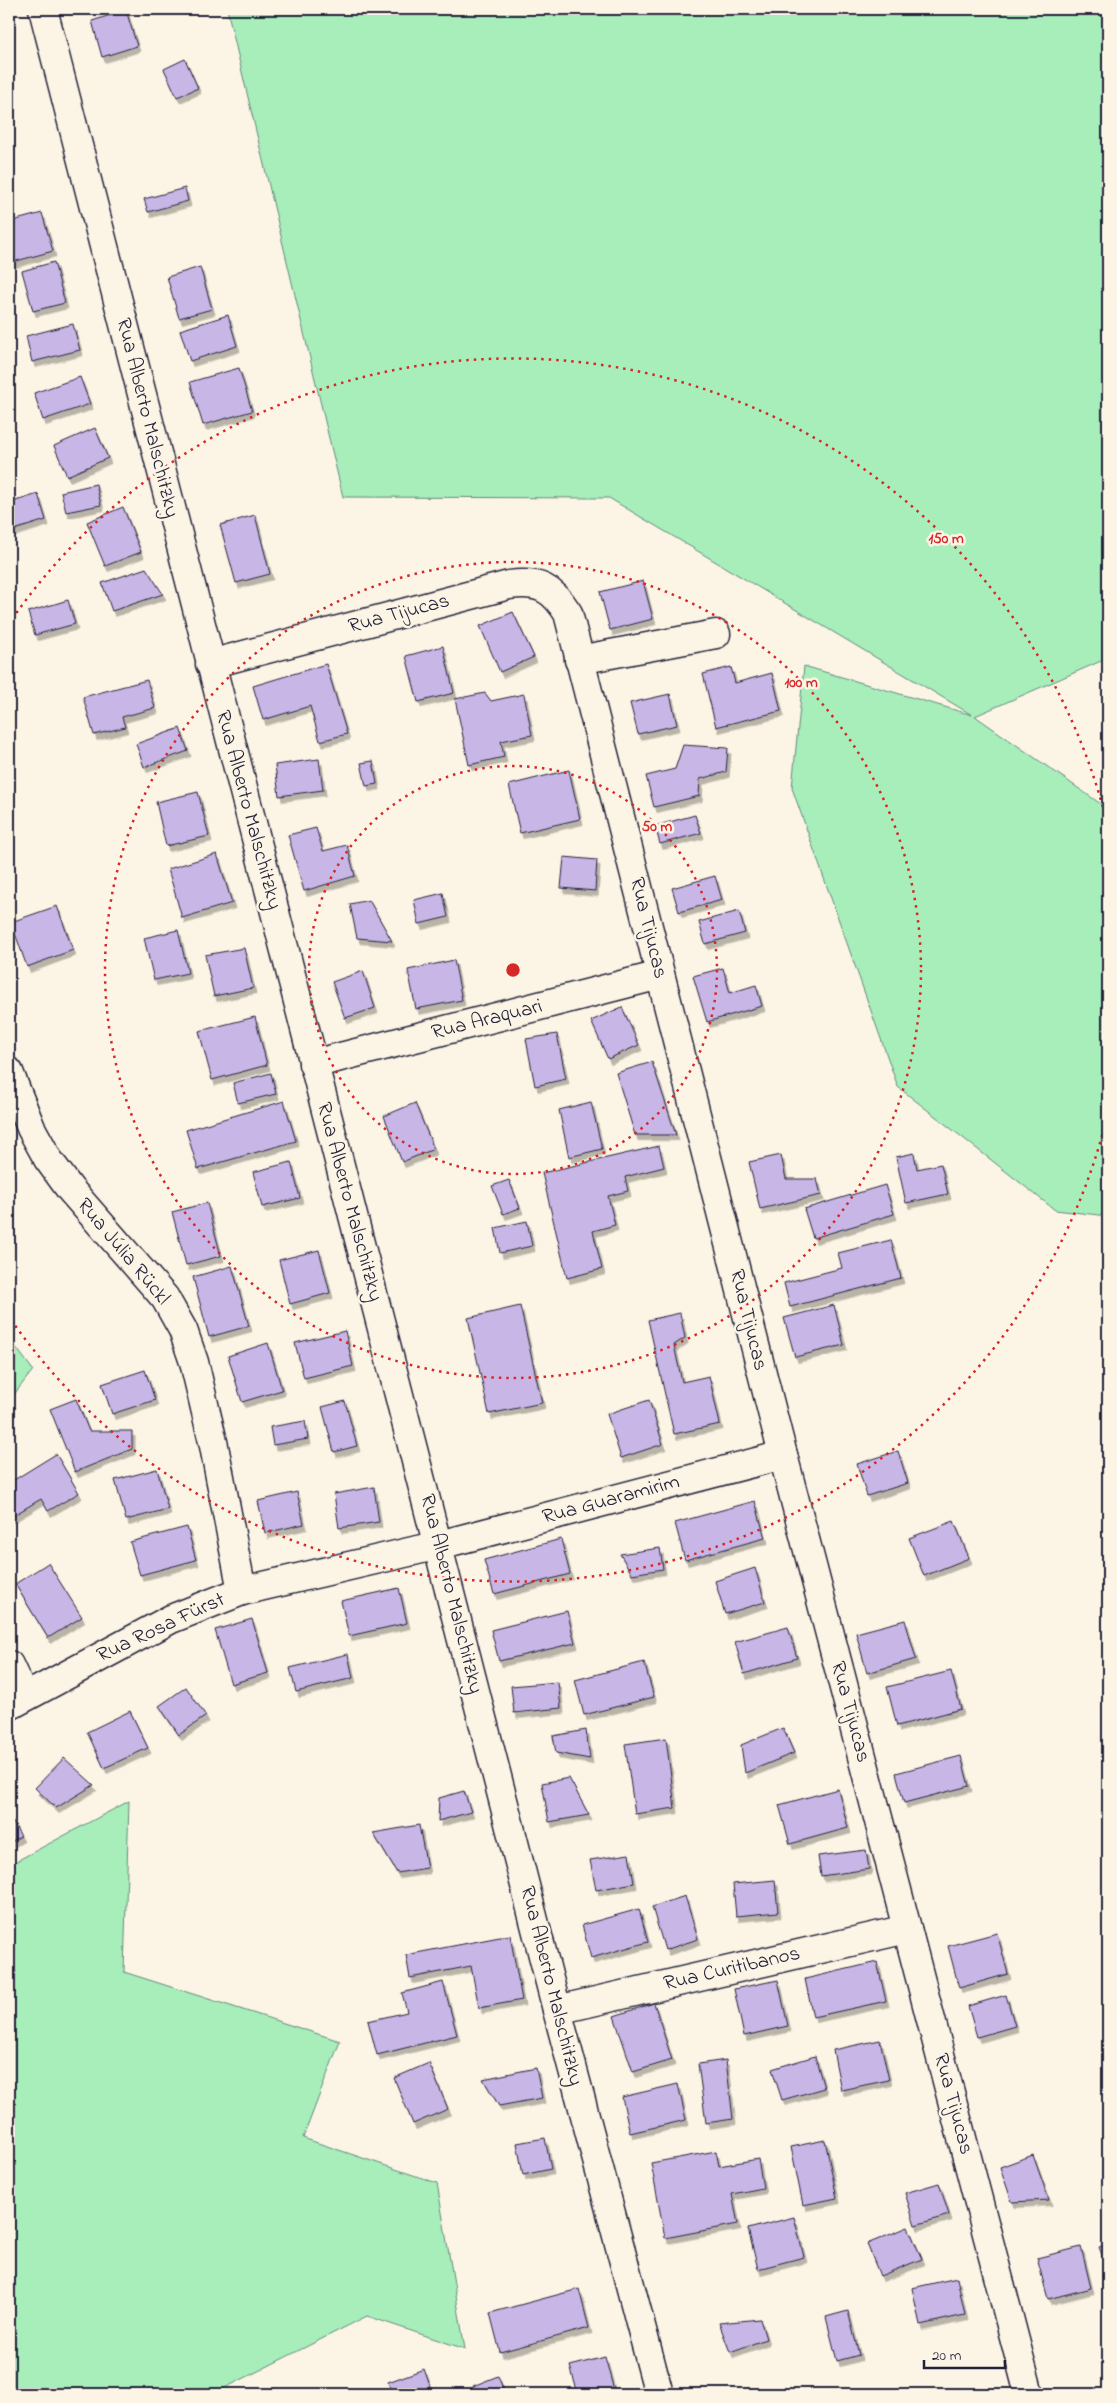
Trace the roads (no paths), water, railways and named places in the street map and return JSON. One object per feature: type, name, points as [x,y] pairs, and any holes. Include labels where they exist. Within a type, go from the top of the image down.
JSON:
[{"type":"street","name":"Rua Alberto Malschitzky","points":[[43,9],[557,2010],[659,2394]]},
{"type":"street","name":"Rua Tijucas","points":[[210,664],[509,585],[528,582],[542,587],[558,598],[568,614],[783,1455],[1029,2394]]},
{"type":"street","points":[[579,660],[716,634]]},
{"type":"street","name":"Rua Araquari","points":[[314,1064],[660,975]]},
{"type":"street","name":"Rua Júlia Rückl","points":[[9,1072],[31,1128],[48,1159],[70,1189],[165,1298],[182,1330],[194,1362],[214,1446],[242,1591]]},
{"type":"street","name":"Rua Guaramirim","points":[[439,1545],[783,1455]]},
{"type":"street","name":"Rua Rosa Fürst","points":[[16,1701],[171,1619],[242,1591],[439,1545]]},
{"type":"street","points":[[9,1665],[16,1701]]},
{"type":"street","name":"Rua Curitibanos","points":[[557,2010],[907,1929]]}]
